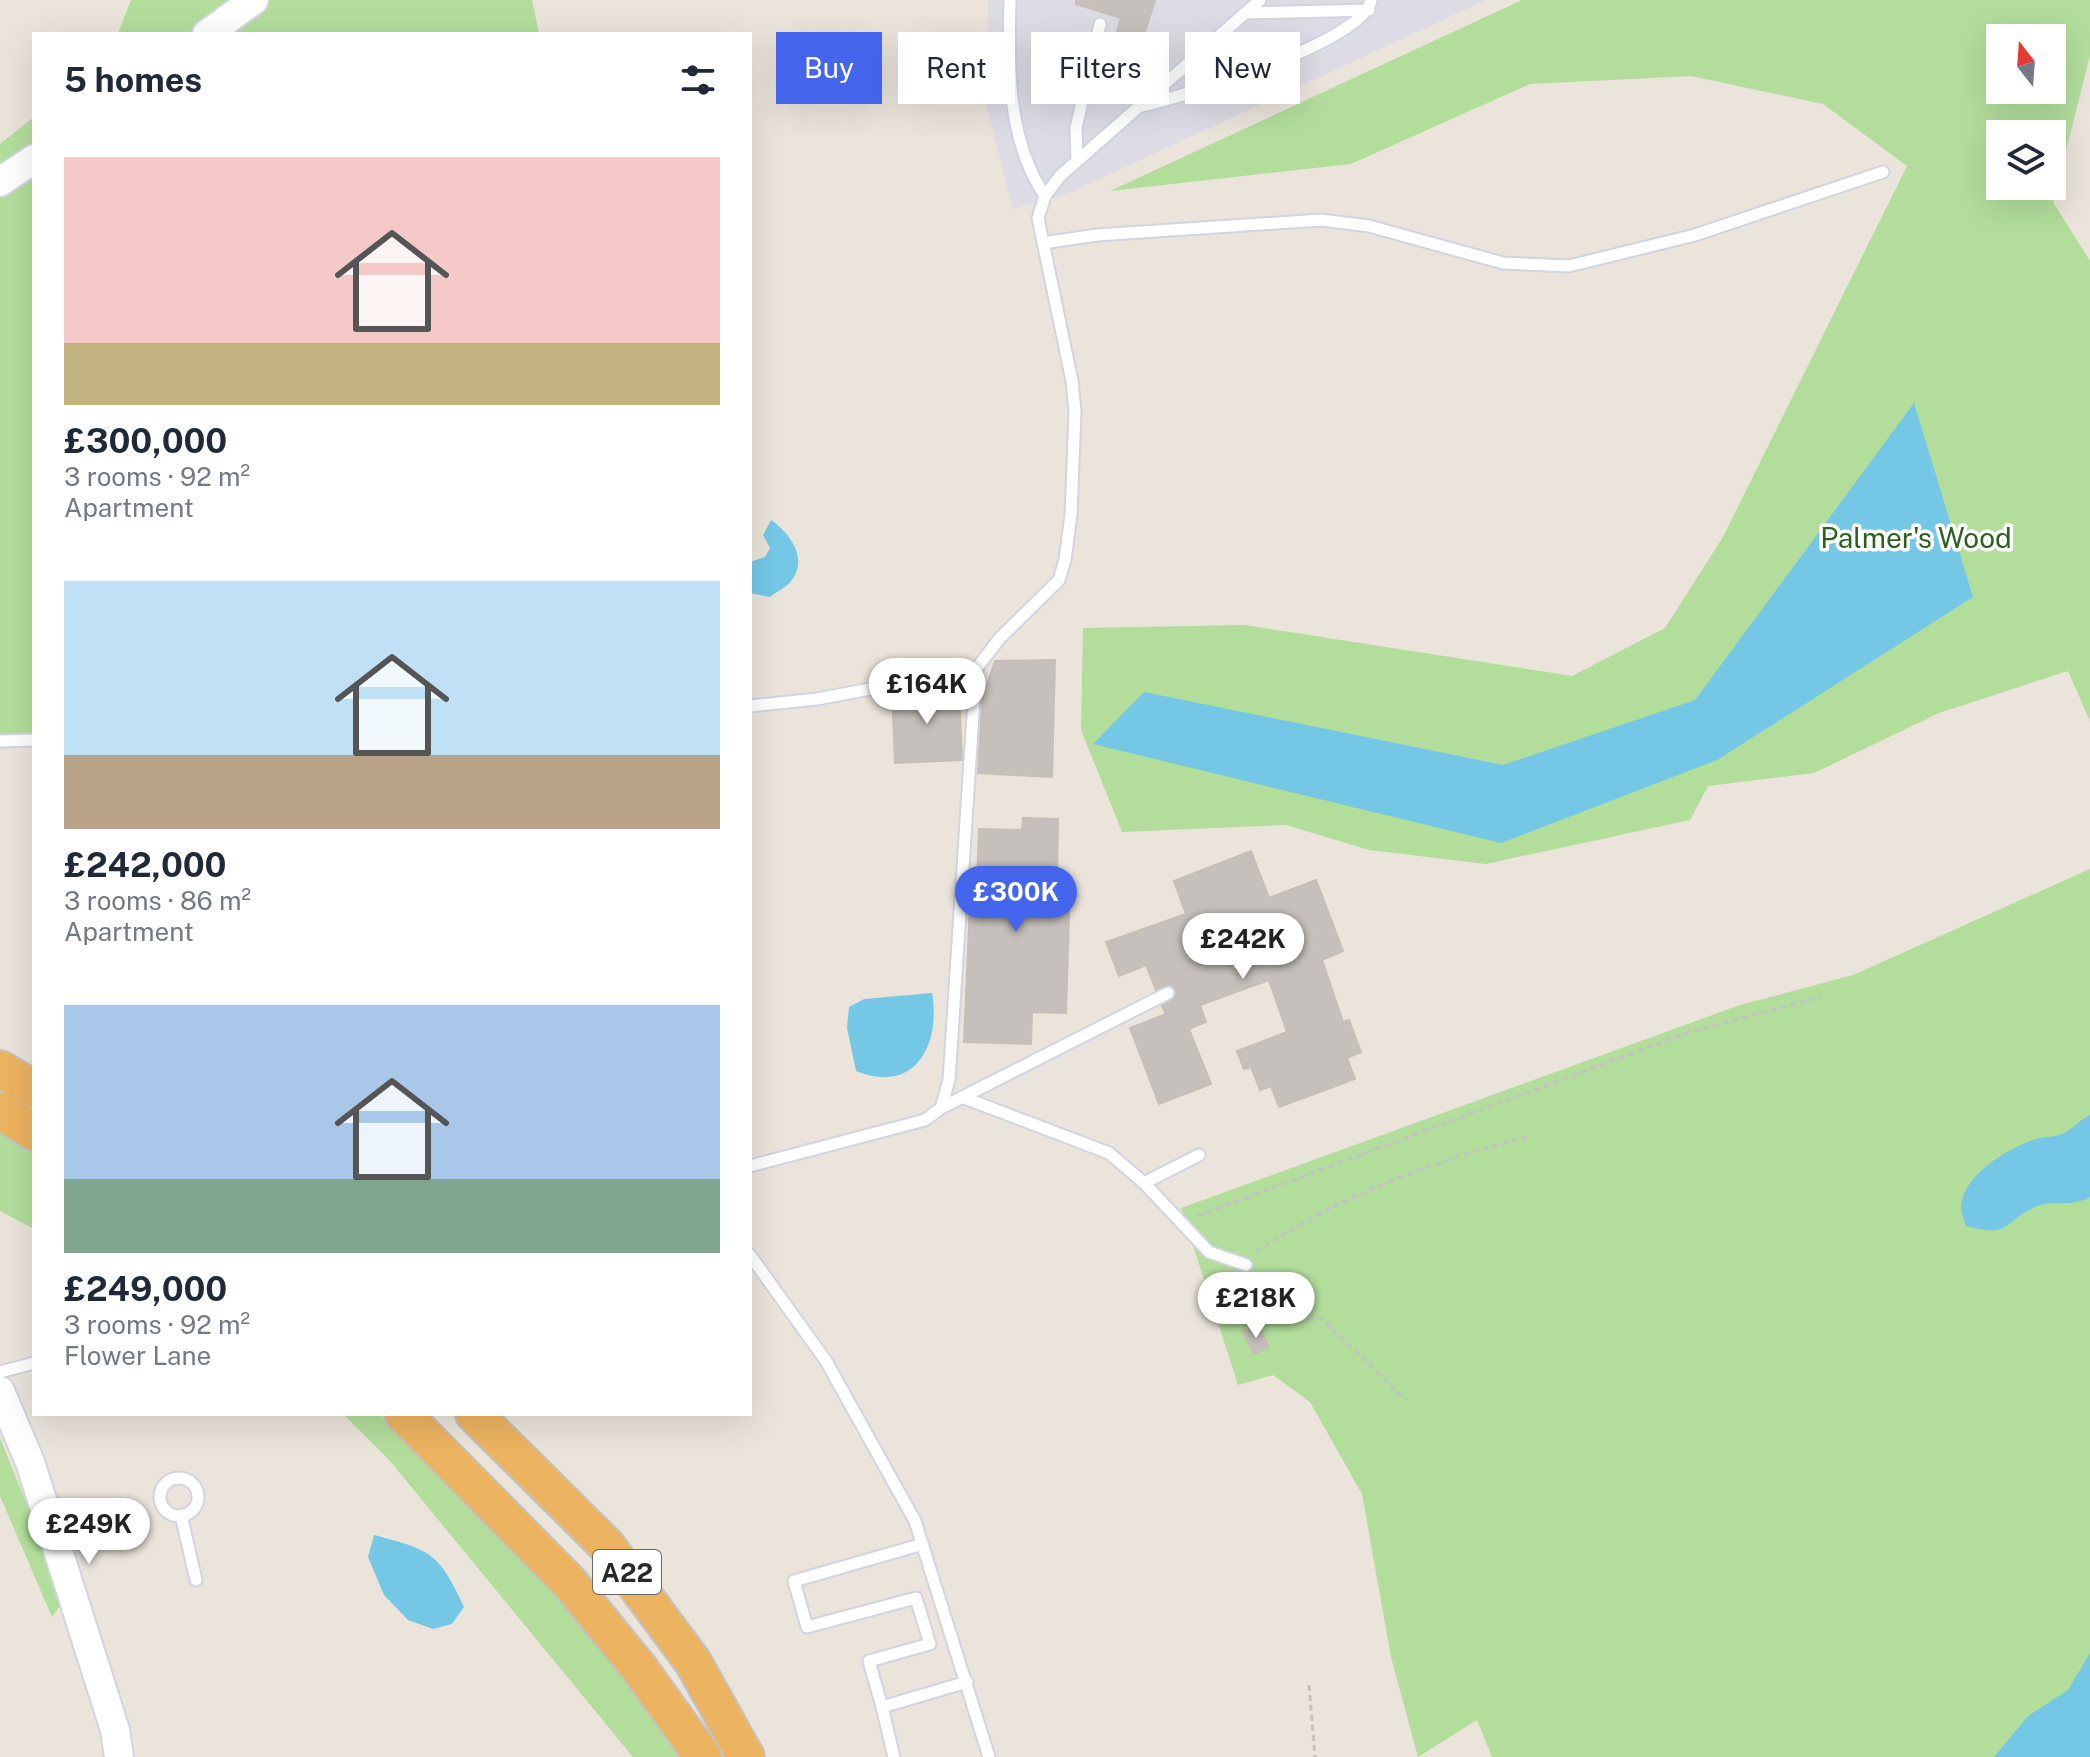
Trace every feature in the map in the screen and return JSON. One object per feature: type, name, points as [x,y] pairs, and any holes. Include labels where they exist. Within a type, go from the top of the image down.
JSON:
[{"type":"highway","points":[[0,1069],[32,1088]]},
{"type":"highway","points":[[0,1111],[32,1131]]},
{"type":"highway","name":"A22","points":[[405,1416],[569,1582],[639,1668],[703,1757]]},
{"type":"highway","name":"A22","points":[[476,1416],[606,1545],[693,1662],[746,1757]]},
{"type":"street","points":[[210,32],[254,0]]},
{"type":"street","points":[[0,182],[32,160]]},
{"type":"street","points":[[0,1391],[30,1462],[115,1730],[119,1757]]},
{"type":"lane","points":[[1010,0],[1016,133],[1028,171],[1045,196]]},
{"type":"lane","points":[[941,1108],[949,1080],[976,669],[1000,638],[1059,580],[1071,515],[1075,412],[1072,381],[1038,218],[1045,196],[1077,160],[1260,0]]},
{"type":"lane","points":[[1246,13],[1370,5]]},
{"type":"lane","points":[[1138,107],[1193,93],[1342,34],[1370,5]]},
{"type":"lane","points":[[1077,160],[1076,128],[1100,24]]},
{"type":"lane","points":[[1043,243],[1097,235],[1321,220],[1369,226],[1503,263],[1569,266],[1695,235],[1883,172]]},
{"type":"lane","points":[[752,706],[817,699],[976,669]]},
{"type":"lane","points":[[0,741],[32,740]]},
{"type":"lane","points":[[752,1165],[925,1120],[962,1097],[1168,993]]},
{"type":"lane","points":[[962,1097],[1109,1153],[1144,1183],[1178,1223],[1209,1252],[1246,1265]]},
{"type":"lane","points":[[1144,1183],[1199,1155]]},
{"type":"lane","points":[[752,1258],[826,1361],[915,1521],[989,1757]]},
{"type":"lane","points":[[0,1372],[32,1364]]},
{"type":"lane","points":[[181,1515],[196,1580]]},
{"type":"lane","points":[[894,1757],[869,1661],[930,1644],[916,1598],[807,1627],[794,1581],[923,1544]]},
{"type":"lane","points":[[882,1707],[967,1682]]},
{"type":"path","points":[[1178,1223],[1689,1032],[1822,997]]},
{"type":"path","points":[[1406,1400],[1322,1319],[1283,1312],[1246,1265],[1254,1253],[1300,1222],[1432,1164],[1531,1136]]},
{"type":"path","points":[[1309,1685],[1315,1757]]},
{"type":"shaded area","points":[[988,0],[1486,0],[1300,86],[1300,32],[1185,32],[1185,104],[1261,104],[1071,192],[1013,209],[986,104],[1015,104],[1015,32],[987,32]]},
{"type":"green space","points":[[131,0],[532,0],[539,32],[119,32]]},
{"type":"green space","name":"Palmer's Wood","points":[[1522,0],[2090,0],[2090,55],[2066,150],[2066,120],[1986,120],[1986,200],[2054,200],[2090,261],[2090,721],[2068,671],[1939,713],[1814,773],[1708,786],[1690,820],[1486,864],[1369,850],[1286,825],[1122,832],[1081,730],[1083,628],[1244,625],[1572,676],[1665,628],[1723,537],[1907,166],[1823,104],[1691,76],[1530,84],[1351,164],[1110,191]]},
{"type":"green space","points":[[32,119],[32,735],[0,749],[0,144]]},
{"type":"green space","points":[[2090,869],[2090,1757],[1492,1757],[1477,1720],[1418,1757],[1391,1657],[1362,1494],[1310,1402],[1273,1375],[1238,1385],[1181,1208],[1740,1005],[1853,975]]},
{"type":"green space","points":[[0,1127],[32,1147],[32,1228],[0,1211]]},
{"type":"green space","points":[[345,1416],[381,1416],[502,1533],[637,1687],[680,1757],[633,1757],[390,1461]]},
{"type":"green space","points":[[0,1438],[65,1599],[52,1617],[0,1496]]},
{"type":"water","points":[[1914,403],[1973,597],[1717,760],[1501,843],[1093,744],[1144,692],[1503,765],[1695,700]]},
{"type":"water","points":[[771,520],[785,532],[798,555],[796,573],[789,583],[770,597],[752,593],[752,561],[765,557],[770,548],[763,535]]},
{"type":"water","points":[[932,993],[932,1030],[920,1060],[908,1071],[894,1076],[877,1077],[856,1071],[847,1028],[849,1007],[864,999]]},
{"type":"water","points":[[2090,1115],[2090,1197],[2077,1202],[2035,1207],[1999,1229],[1966,1226],[1961,1209],[1963,1196],[1988,1165],[2022,1144],[2064,1133]]},
{"type":"water","points":[[374,1535],[420,1550],[439,1564],[464,1607],[452,1624],[433,1629],[408,1620],[384,1595],[368,1557]]},
{"type":"water","points":[[2090,1653],[2090,1757],[1994,1757],[2028,1716],[2068,1690]]},
{"type":"building","points":[[1076,0],[1155,0],[1145,32],[1117,32],[1121,18],[1076,4]]},
{"type":"building","points":[[1055,660],[1052,777],[978,773],[982,700],[995,661]]},
{"type":"building","points":[[959,690],[962,760],[895,763],[892,693]]},
{"type":"building","points":[[1023,818],[1058,819],[1057,882],[1070,882],[1066,1013],[1032,1012],[1031,1044],[964,1042],[971,880],[977,880],[979,829],[1022,830]]},
{"type":"building","points":[[1251,851],[1269,898],[1316,880],[1343,951],[1322,960],[1343,1022],[1349,1020],[1361,1052],[1347,1058],[1355,1079],[1279,1107],[1271,1086],[1260,1090],[1251,1067],[1244,1069],[1237,1051],[1287,1032],[1269,980],[1200,1005],[1206,1022],[1189,1029],[1211,1084],[1159,1104],[1130,1028],[1166,1014],[1162,1006],[1175,998],[1176,990],[1168,985],[1156,990],[1146,965],[1119,976],[1106,942],[1186,914],[1174,881]],"holes":[[[1254,917],[1269,957],[1233,970],[1218,931]]]},
{"type":"building","points":[[1258,1325],[1269,1347],[1254,1354],[1243,1332]]}]
